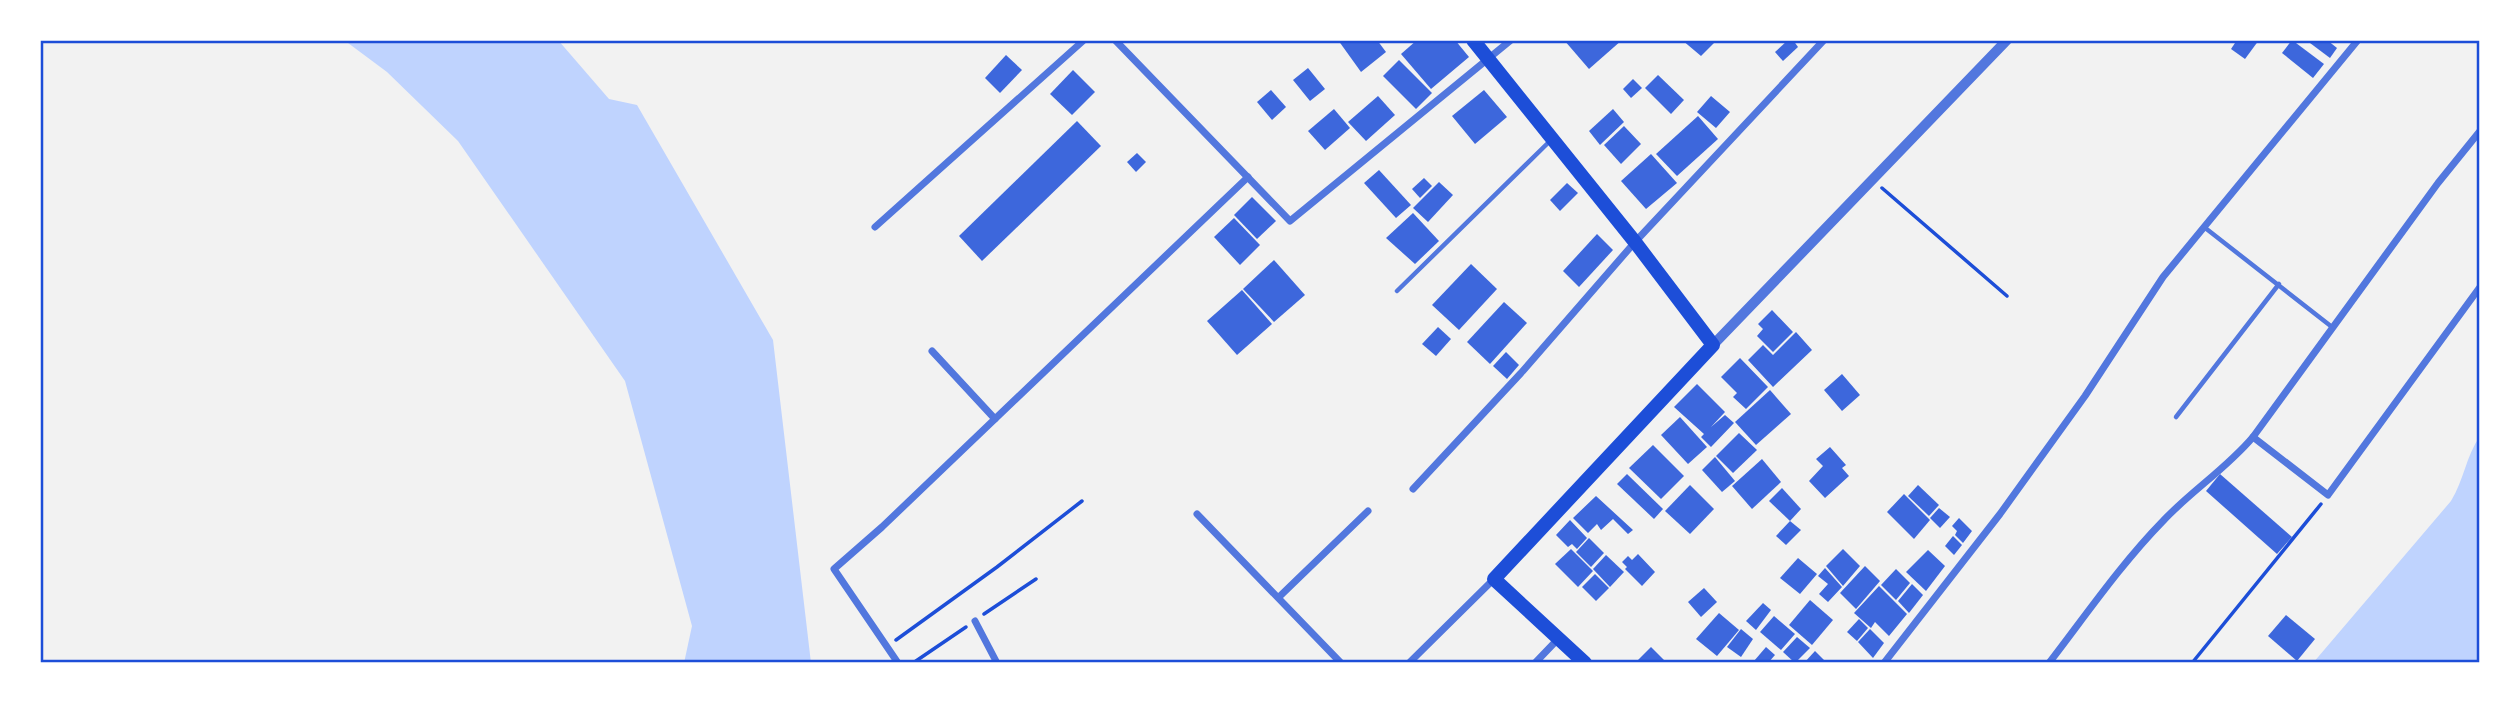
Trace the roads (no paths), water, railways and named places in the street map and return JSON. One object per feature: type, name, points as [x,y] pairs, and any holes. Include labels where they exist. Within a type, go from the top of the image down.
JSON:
[{"type":"main road","points":[[1473,40],[1713,345],[1494,579],[1585,663]]},
{"type":"street","points":[[875,227],[1084,40]]},
{"type":"street","points":[[1115,40],[1290,220],[1511,40]]},
{"type":"street","points":[[1413,489],[1521,373],[1635,243],[1824,40]]},
{"type":"street","points":[[1713,345],[2007,40]]},
{"type":"street","points":[[1884,663],[2000,514],[2085,396],[2163,277],[2358,40]]},
{"type":"street","points":[[2049,663],[2161,522],[2184,499],[2224,468],[2253,437],[2438,183],[2480,131]]},
{"type":"street","points":[[898,663],[834,569],[882,527],[1248,177]]},
{"type":"street","points":[[2253,437],[2328,495],[2480,287]]},
{"type":"street","points":[[932,351],[995,419]]},
{"type":"street","points":[[1279,597],[1368,511]]},
{"type":"street","points":[[1197,514],[1341,663]]},
{"type":"street","points":[[1409,663],[1494,579]]},
{"type":"street","points":[[975,621],[997,663]]},
{"type":"street","points":[[1535,663],[1559,639]]},
{"type":"lane","points":[[1397,291],[1552,139]]},
{"type":"lane","points":[[2204,227],[2333,327]]},
{"type":"lane","points":[[2176,417],[2279,284]]},
{"type":"water","points":[[344,40],[558,40],[609,99],[637,105],[773,340],[811,663],[684,663],[692,626],[625,381],[458,141],[387,72]]},
{"type":"water","points":[[2480,436],[2480,663],[2313,663],[2451,501]]}]
